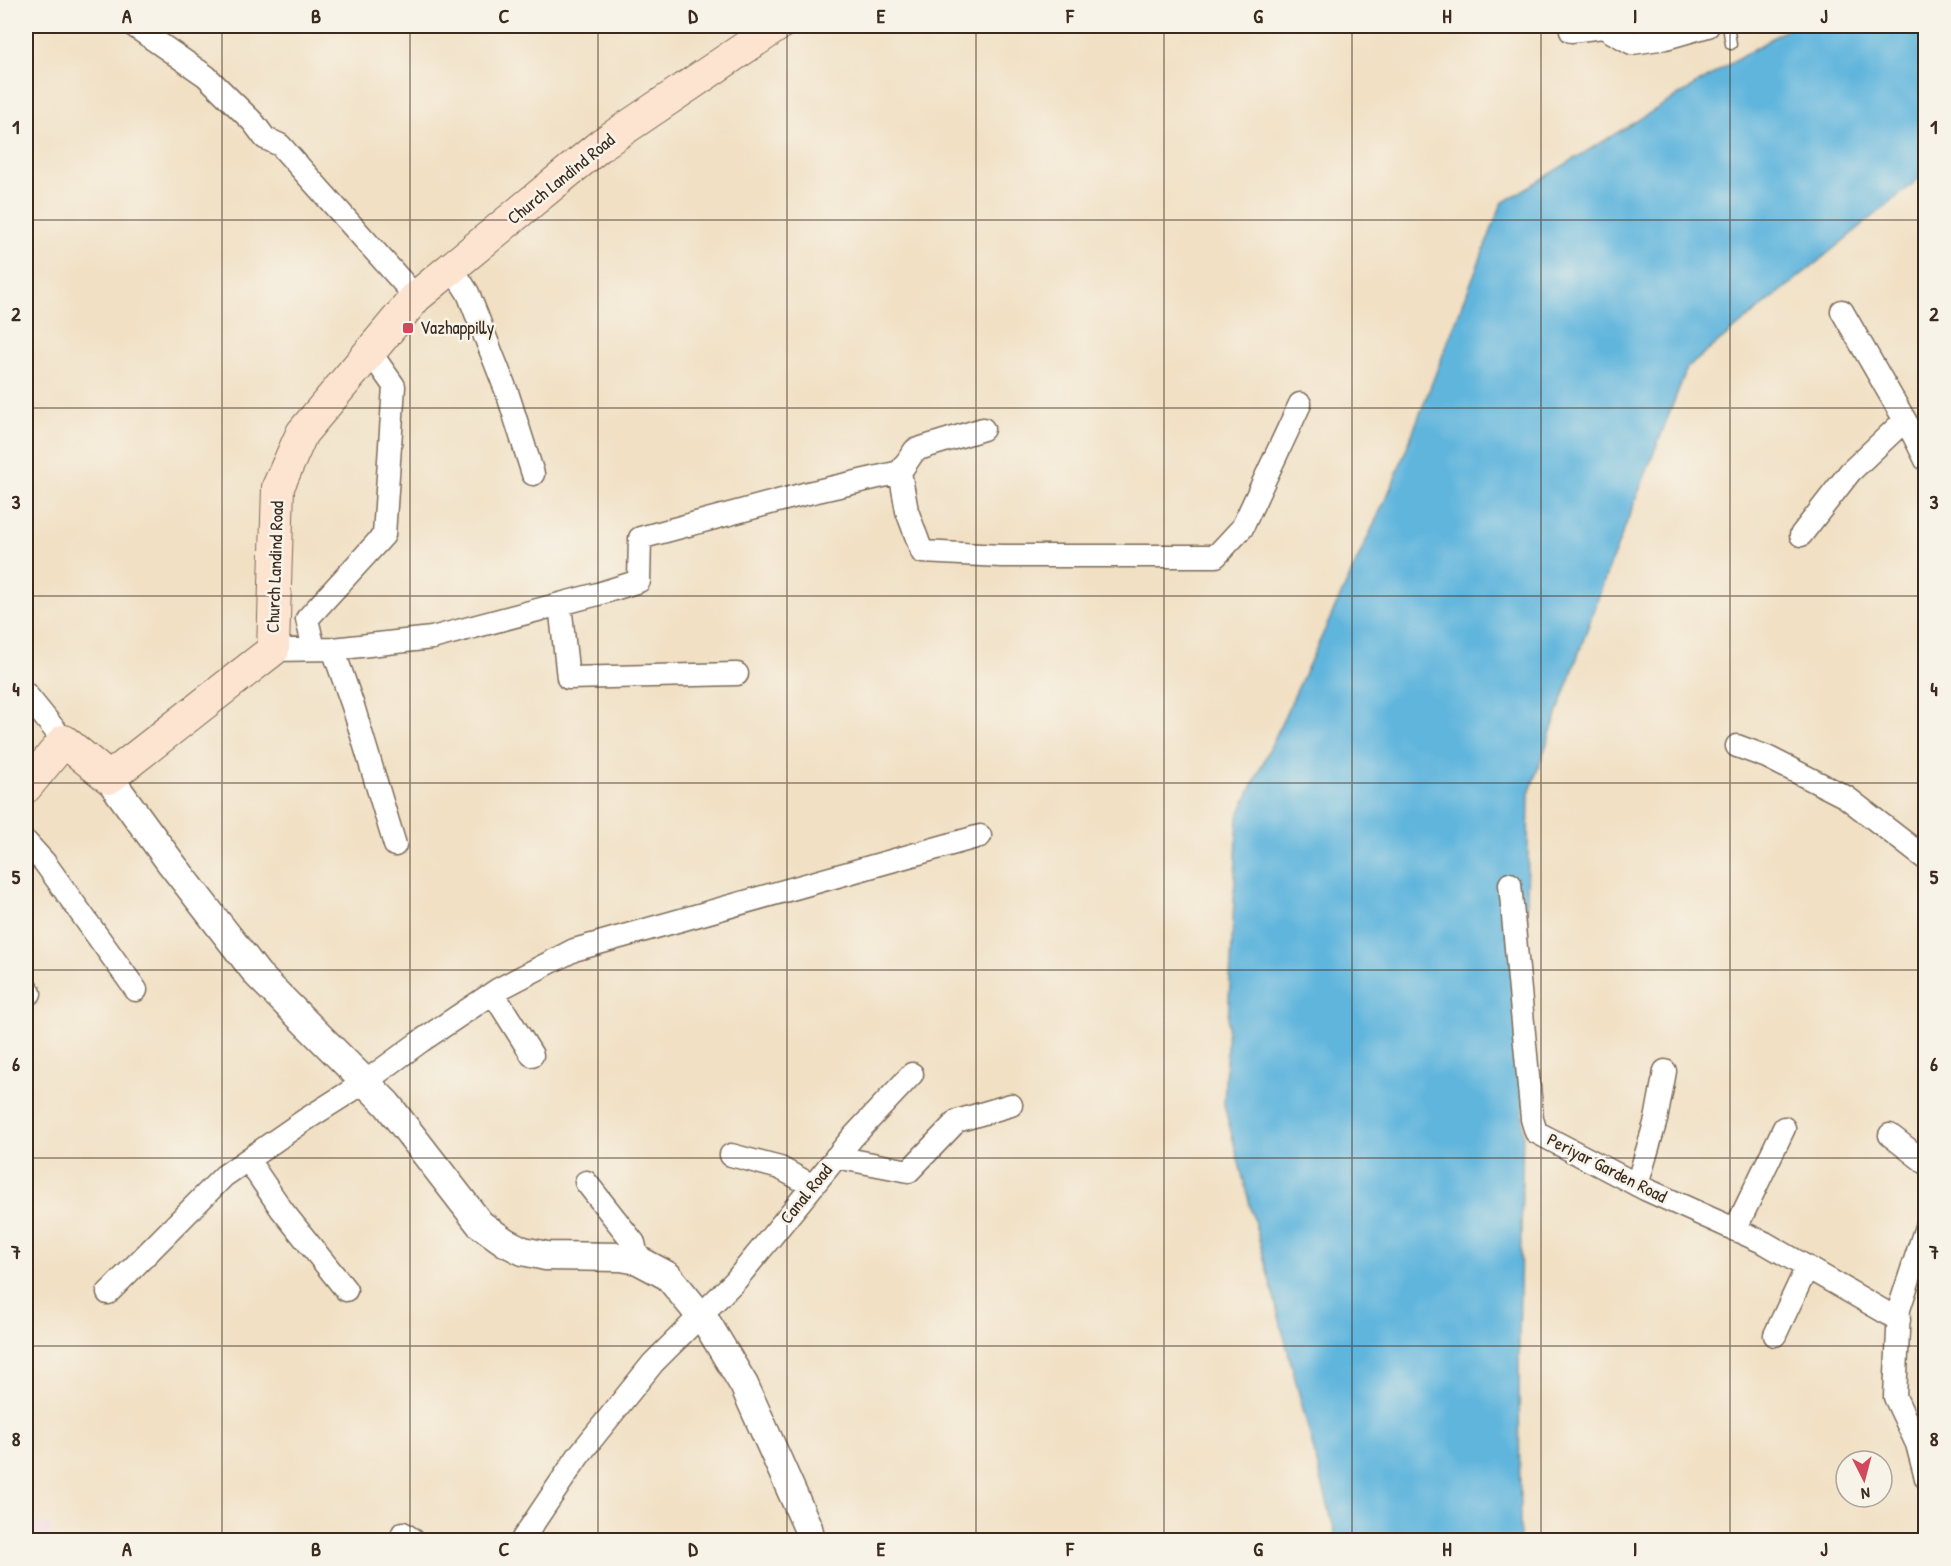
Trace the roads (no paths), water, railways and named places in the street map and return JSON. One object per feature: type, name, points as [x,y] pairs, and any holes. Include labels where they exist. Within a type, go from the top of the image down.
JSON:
[{"type":"main road","name":"Church Landind Road","points":[[110,778],[273,650],[278,487],[302,433],[417,297],[602,144],[777,26]]},
{"type":"main road","points":[[26,787],[64,741],[110,778]]},
{"type":"street","points":[[134,26],[206,76],[253,122],[265,138],[280,145],[417,297]]},
{"type":"street","points":[[1571,31],[1603,27],[1632,43],[1666,38],[1708,26]]},
{"type":"street","points":[[452,268],[468,292],[508,395],[533,474]]},
{"type":"street","points":[[1842,311],[1926,460]]},
{"type":"street","points":[[370,352],[394,386],[384,535],[307,619],[353,706],[395,845]]},
{"type":"street","points":[[900,472],[908,511],[922,552],[1001,556],[1216,556],[1242,528],[1300,404]]},
{"type":"street","points":[[1801,535],[1850,472],[1905,420]]},
{"type":"street","points":[[273,650],[324,649],[432,638],[639,581],[640,538],[793,496],[900,472],[915,450],[984,429]]},
{"type":"street","points":[[560,604],[568,678],[737,674]]},
{"type":"street","points":[[26,694],[64,741]]},
{"type":"street","points":[[1737,746],[1767,757],[1846,797],[1926,859]]},
{"type":"street","points":[[110,778],[171,863],[258,975],[387,1104],[480,1224],[523,1251],[546,1256],[621,1257],[638,1260],[668,1276],[708,1324],[744,1386],[812,1540]]},
{"type":"street","points":[[108,1293],[224,1176],[493,993],[574,950],[980,836]]},
{"type":"street","points":[[26,842],[45,863],[136,990]]},
{"type":"street","name":"Periyar Garden Road","points":[[1510,884],[1532,1119],[1536,1132],[1637,1185],[1765,1243],[1899,1320]]},
{"type":"street","points":[[493,993],[532,1055]]},
{"type":"street","points":[[1637,1185],[1656,1120],[1665,1071]]},
{"type":"street","name":"Canal Road","points":[[522,1540],[586,1446],[653,1363],[736,1280],[836,1157],[912,1074]]},
{"type":"street","points":[[836,1157],[909,1171],[957,1121],[1011,1105]]},
{"type":"street","points":[[1735,1230],[1784,1128]]},
{"type":"street","points":[[1890,1135],[1926,1163]]},
{"type":"street","points":[[731,1155],[780,1167],[813,1186]]},
{"type":"street","points":[[248,1160],[282,1210],[346,1290]]},
{"type":"street","points":[[586,1182],[634,1243],[638,1260]]},
{"type":"street","points":[[1926,1227],[1899,1309],[1895,1397],[1917,1444],[1926,1478]]},
{"type":"street","points":[[1775,1335],[1807,1267]]},
{"type":"lane","points":[[1728,26],[1731,44]]},
{"type":"water","points":[[1792,26],[1925,26],[1925,174],[1687,368],[1607,573],[1529,794],[1519,1346],[1520,1540],[1337,1540],[1224,1105],[1238,817],[1393,483],[1502,203]]},
{"type":"place","name":"Vazhappilly","points":[[408,328]]}]
